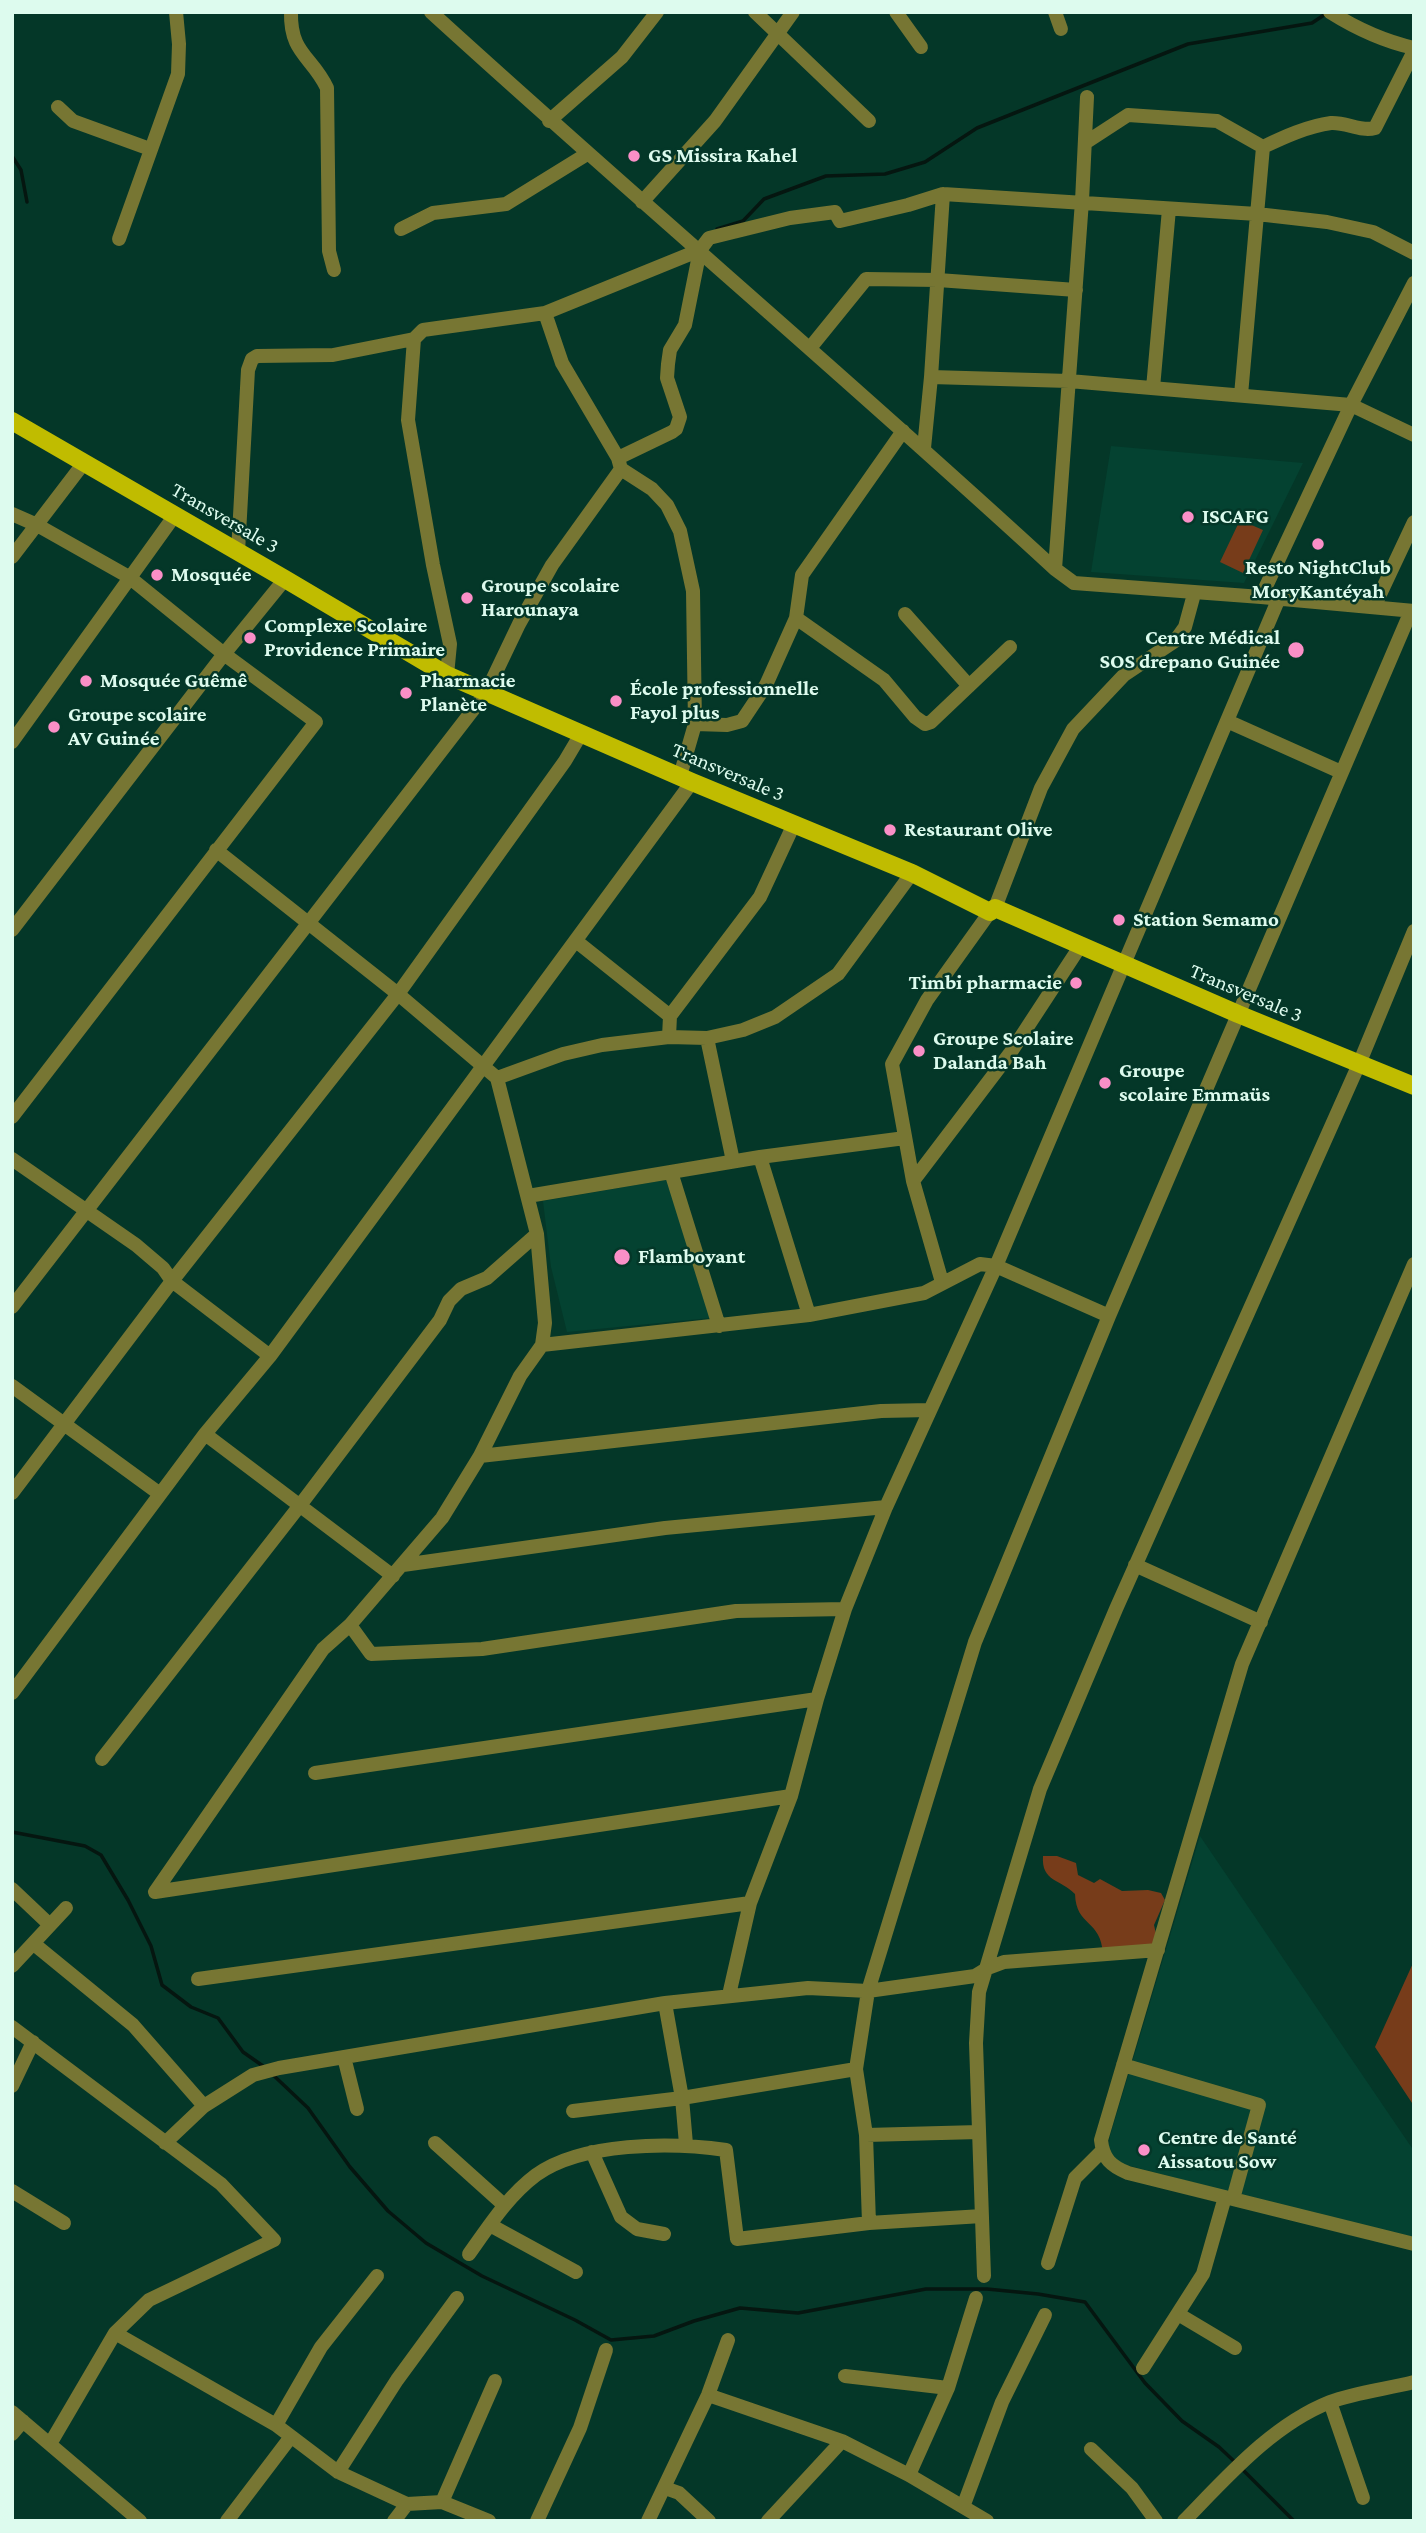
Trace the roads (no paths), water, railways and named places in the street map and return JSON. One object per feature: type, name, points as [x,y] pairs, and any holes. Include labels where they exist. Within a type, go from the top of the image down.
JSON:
[{"type":"main road","name":"Transversale 3","points":[[12,422],[447,675],[486,694],[1238,1014],[1414,1086]]},
{"type":"street","points":[[119,239],[178,74],[176,12]]},
{"type":"street","points":[[291,12],[292,37],[299,51],[321,76],[327,88],[329,251],[334,270]]},
{"type":"street","points":[[430,12],[549,121],[700,250],[924,448],[1055,569],[1074,583],[1412,611],[1109,1316],[975,1642],[868,1991],[856,2069],[866,2135],[869,2223]]},
{"type":"street","points":[[549,121],[622,57],[657,12]]},
{"type":"street","points":[[755,12],[870,121]]},
{"type":"street","points":[[642,202],[715,121],[793,12]]},
{"type":"street","points":[[896,12],[920,47]]},
{"type":"street","points":[[1055,12],[1061,29]]},
{"type":"street","points":[[1263,147],[1289,135],[1333,123],[1369,130],[1375,128],[1414,49],[1388,42],[1351,26],[1330,12]]},
{"type":"street","points":[[1055,569],[1087,97]]},
{"type":"street","points":[[58,107],[73,121],[150,149]]},
{"type":"street","points":[[1085,143],[1128,115],[1217,121],[1263,147]]},
{"type":"street","points":[[1241,395],[1263,147]]},
{"type":"street","points":[[401,229],[433,213],[506,204],[587,154]]},
{"type":"street","points":[[924,448],[943,194]]},
{"type":"street","points":[[12,1307],[486,694],[519,624],[552,565],[620,463],[672,432],[679,423],[680,417],[667,378],[667,363],[670,350],[685,325],[700,250],[709,238],[790,218],[835,212],[839,221],[943,194],[1258,214],[1350,225],[1373,232],[1414,253]]},
{"type":"street","points":[[1153,388],[1169,209]]},
{"type":"street","points":[[238,552],[248,370],[251,359],[257,356],[333,355],[414,338],[423,330],[545,313],[700,250]]},
{"type":"street","points":[[810,348],[866,279],[938,280],[1076,290]]},
{"type":"street","points":[[1261,597],[1351,405],[1414,283]]},
{"type":"street","points":[[12,1693],[205,1434],[271,1356],[485,1066],[576,941],[686,779],[695,724],[693,591],[680,531],[667,505],[620,463],[562,363],[545,313]]},
{"type":"street","points":[[414,338],[408,420],[433,565],[450,644],[447,675]]},
{"type":"street","points":[[931,377],[1069,382],[1351,405],[1414,435]]},
{"type":"street","points":[[695,724],[727,725],[741,721],[766,685],[796,618],[802,575],[903,431]]},
{"type":"street","points":[[12,557],[83,464]]},
{"type":"street","points":[[12,514],[37,525],[129,577],[223,654],[316,722],[12,1117]]},
{"type":"street","points":[[12,742],[175,515]]},
{"type":"street","points":[[1374,607],[1414,522]]},
{"type":"street","points":[[12,930],[223,654],[285,579]]},
{"type":"street","points":[[942,1282],[913,1181],[892,1064],[927,1000],[992,910],[1041,788],[1073,729],[1124,675],[1175,640],[1185,627],[1194,594]]},
{"type":"street","points":[[729,1995],[750,1903],[792,1796],[817,1699],[845,1609],[886,1507],[996,1266],[1125,966],[1279,598]]},
{"type":"street","points":[[905,614],[969,686]]},
{"type":"street","points":[[796,618],[884,680],[920,722],[931,722],[1010,647]]},
{"type":"street","points":[[1227,721],[1341,772]]},
{"type":"street","points":[[12,1493],[172,1281],[398,994],[565,761],[581,734]]},
{"type":"street","points":[[669,1037],[670,1016],[760,897],[794,824]]},
{"type":"street","points":[[216,850],[398,994],[497,1078],[537,1234],[545,1323],[541,1345],[520,1376],[480,1456],[442,1518],[350,1625],[323,1649],[155,1892],[792,1796]]},
{"type":"street","points":[[497,1078],[563,1054],[602,1045],[669,1037],[707,1038],[743,1030],[775,1017],[838,974],[912,873]]},
{"type":"street","points":[[984,2276],[976,2043],[979,1992],[1040,1789],[1135,1565],[1359,1065],[1414,931]]},
{"type":"street","points":[[576,941],[670,1016]]},
{"type":"street","points":[[913,1181],[1011,1052],[1081,945]]},
{"type":"street","points":[[707,1038],[733,1161]]},
{"type":"street","points":[[528,1196],[733,1161],[905,1138]]},
{"type":"street","points":[[760,1157],[809,1315]]},
{"type":"street","points":[[12,1160],[136,1245],[163,1268],[172,1281],[271,1356]]},
{"type":"street","points":[[671,1172],[719,1326]]},
{"type":"street","points":[[102,1759],[301,1504],[440,1320],[449,1301],[461,1289],[487,1278],[537,1234]]},
{"type":"street","points":[[541,1345],[809,1315],[924,1293],[979,1264],[996,1266],[1109,1316]]},
{"type":"street","points":[[1414,1264],[1242,1664],[1101,2140],[1102,2151],[1113,2167],[1128,2173],[1414,2244]]},
{"type":"street","points":[[12,1387],[160,1494]]},
{"type":"street","points":[[480,1456],[881,1411],[930,1410]]},
{"type":"street","points":[[205,1434],[398,1570],[664,1528],[886,1507]]},
{"type":"street","points":[[1135,1565],[1261,1622]]},
{"type":"street","points":[[350,1625],[371,1654],[482,1649],[736,1611],[845,1609]]},
{"type":"street","points":[[315,1773],[817,1699]]},
{"type":"street","points":[[12,1889],[50,1925]]},
{"type":"street","points":[[198,1979],[750,1903]]},
{"type":"street","points":[[12,1966],[66,1908]]},
{"type":"street","points":[[34,1944],[133,2025],[204,2106]]},
{"type":"street","points":[[166,2143],[204,2106],[265,2071],[665,2003],[807,1988],[868,1991],[975,1976],[1004,1962],[1158,1950]]},
{"type":"street","points":[[665,2003],[682,2098],[686,2144]]},
{"type":"street","points":[[12,2027],[221,2184],[274,2240],[149,2300],[115,2333],[50,2444]]},
{"type":"street","points":[[12,2086],[33,2042]]},
{"type":"street","points":[[344,2057],[357,2109]]},
{"type":"street","points":[[1123,2065],[1259,2105],[1203,2274],[1143,2368]]},
{"type":"street","points":[[573,2111],[682,2098],[856,2069]]},
{"type":"street","points":[[866,2135],[979,2132]]},
{"type":"street","points":[[435,2143],[504,2205]]},
{"type":"street","points":[[469,2254],[504,2205],[535,2176],[558,2162],[592,2152],[686,2144],[726,2150],[737,2239],[869,2223],[982,2216]]},
{"type":"street","points":[[1048,2263],[1075,2178],[1102,2151]]},
{"type":"street","points":[[592,2152],[621,2217],[637,2229],[664,2234]]},
{"type":"street","points":[[12,2191],[64,2223]]},
{"type":"street","points":[[490,2225],[576,2272]]},
{"type":"street","points":[[276,2425],[321,2347],[377,2276]]},
{"type":"street","points":[[338,2472],[397,2380],[457,2298]]},
{"type":"street","points":[[909,2475],[948,2388],[975,2298]]},
{"type":"street","points":[[1178,2314],[1235,2348]]},
{"type":"street","points":[[963,2507],[1002,2402],[1045,2315]]},
{"type":"street","points":[[115,2333],[276,2425],[338,2472],[407,2504],[442,2502],[489,2521]]},
{"type":"street","points":[[648,2521],[708,2395],[728,2340]]},
{"type":"street","points":[[537,2521],[580,2428],[606,2350]]},
{"type":"street","points":[[845,2376],[948,2388]]},
{"type":"street","points":[[442,2502],[495,2381]]},
{"type":"street","points":[[1184,2521],[1252,2453],[1283,2428],[1330,2402],[1414,2382]]},
{"type":"street","points":[[708,2395],[842,2441],[909,2475],[987,2521]]},
{"type":"street","points":[[1330,2402],[1363,2498]]},
{"type":"street","points":[[12,2434],[18,2416],[140,2521]]},
{"type":"street","points":[[227,2521],[290,2438]]},
{"type":"street","points":[[768,2521],[842,2441]]},
{"type":"street","points":[[1091,2449],[1132,2488],[1156,2521]]},
{"type":"street","points":[[665,2488],[679,2493],[709,2521]]},
{"type":"street","points":[[394,2521],[407,2504]]},
{"type":"waterway","points":[[717,229],[743,221],[764,199],[826,176],[885,174],[925,162],[977,128],[1188,44],[1312,23],[1327,13]]},
{"type":"waterway","points":[[12,156],[21,170],[27,202]]},
{"type":"waterway","points":[[12,1832],[85,1846],[101,1855],[151,1946],[162,1985],[191,2007],[218,2018],[243,2052],[263,2066]]},
{"type":"waterway","points":[[271,2073],[308,2108],[350,2167],[388,2211],[426,2243],[482,2276],[611,2340],[654,2336],[740,2308],[798,2313],[926,2289],[987,2289],[1085,2302],[1145,2383],[1182,2421],[1219,2447],[1236,2463]]},
{"type":"waterway","points":[[1241,2468],[1294,2521]]},
{"type":"place","name":"GS Missira Kahel","points":[[634,156]]},
{"type":"place","name":"ISCAFG","points":[[1188,517]]},
{"type":"place","name":"Resto NightClub MoryKantéyah","points":[[1318,544]]},
{"type":"place","name":"Mosquée","points":[[157,575]]},
{"type":"place","name":"Groupe scolaire Harounaya","points":[[467,598]]},
{"type":"place","name":"Complexe Scolaire Providence Primaire","points":[[250,638]]},
{"type":"place","name":"Centre Médical SOS drepano Guinée","points":[[1296,650]]},
{"type":"place","name":"Mosquée Guêmê","points":[[86,681]]},
{"type":"place","name":"Pharmacie Planète","points":[[406,693]]},
{"type":"place","name":"École professionnelle Fayol plus","points":[[616,701]]},
{"type":"place","name":"Groupe scolaire AV Guinée","points":[[54,727]]},
{"type":"place","name":"Restaurant Olive","points":[[890,830]]},
{"type":"place","name":"Station Semamo","points":[[1119,920]]},
{"type":"place","name":"Timbi pharmacie","points":[[1076,983]]},
{"type":"place","name":"Groupe Scolaire Dalanda Bah","points":[[919,1051]]},
{"type":"place","name":"Groupe scolaire Emmaüs","points":[[1105,1083]]},
{"type":"place","name":"Flamboyant","points":[[622,1257]]},
{"type":"place","name":"Centre de Santé Aissatou Sow","points":[[1144,2150]]}]
